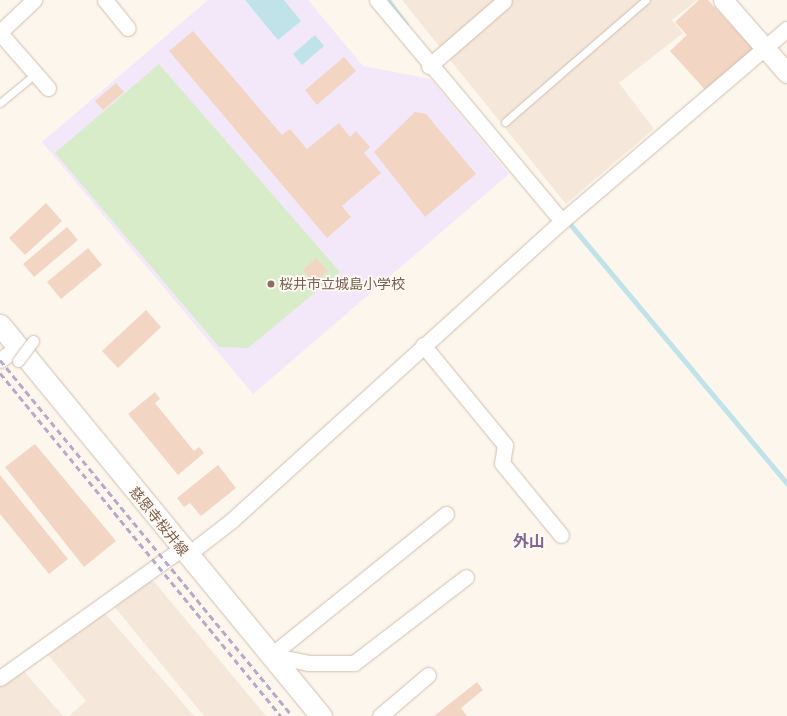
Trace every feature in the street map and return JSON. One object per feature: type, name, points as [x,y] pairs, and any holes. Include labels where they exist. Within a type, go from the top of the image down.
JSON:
[{"type":"main road","name":"慈恩寺桜井線","points":[[0,325],[23,350],[184,552],[272,655],[321,716]]},
{"type":"street","points":[[34,0],[0,32],[48,88]]},
{"type":"street","points":[[105,0],[128,28]]},
{"type":"street","points":[[377,0],[434,62],[563,220]]},
{"type":"street","points":[[723,0],[787,73]]},
{"type":"street","points":[[434,62],[504,1]]},
{"type":"street","points":[[0,678],[231,521],[423,345],[563,220],[787,29]]},
{"type":"street","points":[[423,345],[505,445],[502,463],[561,535]]},
{"type":"street","points":[[0,360],[23,350]]},
{"type":"street","points":[[272,655],[446,514]]},
{"type":"street","points":[[272,655],[308,663],[354,662],[466,577]]},
{"type":"street","points":[[380,716],[428,675]]},
{"type":"lane","points":[[505,122],[646,0]]},
{"type":"lane","points":[[0,103],[35,74]]},
{"type":"shaded area","name":"桜井市立城島小学校","points":[[208,0],[308,0],[363,66],[431,79],[509,174],[253,394],[42,142]]},
{"type":"shaded area","points":[[402,0],[697,0],[672,20],[683,33],[619,83],[654,129],[566,204]]},
{"type":"shaded area","points":[[151,578],[266,716],[204,716],[112,604]]},
{"type":"shaded area","points":[[104,612],[194,716],[69,716],[86,701],[45,651]]},
{"type":"shaded area","points":[[22,669],[63,716],[0,716],[0,684]]},
{"type":"green space","points":[[159,64],[340,272],[248,348],[219,347],[55,153]]},
{"type":"water","points":[[245,0],[284,0],[301,21],[278,40]]},
{"type":"water","points":[[315,35],[324,46],[302,65],[293,54]]},
{"type":"building","points":[[699,0],[708,0],[754,50],[708,93],[670,51],[687,35],[675,22]]},
{"type":"building","points":[[193,31],[282,135],[290,129],[307,149],[339,123],[350,137],[356,131],[370,147],[364,153],[381,173],[342,206],[351,217],[327,238],[169,51]]},
{"type":"building","points":[[344,57],[356,71],[317,105],[305,90]]},
{"type":"building","points":[[116,83],[124,92],[103,110],[95,101]]},
{"type":"building","points":[[415,112],[426,114],[476,174],[425,217],[374,152]]},
{"type":"building","points":[[46,203],[62,221],[25,255],[9,238]]},
{"type":"building","points":[[67,227],[78,240],[34,277],[23,264]]},
{"type":"building","points":[[88,248],[102,265],[61,299],[47,282]]},
{"type":"building","points":[[316,258],[328,271],[314,283],[303,270]]},
{"type":"building","points":[[146,310],[161,327],[118,368],[102,351]]},
{"type":"building","points":[[155,392],[160,399],[155,403],[194,451],[199,447],[204,453],[178,475],[128,414]]},
{"type":"building","points":[[35,444],[116,541],[84,567],[5,467]]},
{"type":"building","points":[[218,465],[236,488],[201,516],[190,503],[184,507],[177,498]]},
{"type":"building","points":[[0,475],[68,559],[49,574],[0,514]]},
{"type":"building","points":[[477,682],[483,690],[461,708],[467,716],[434,716]]},
{"type":"waterway","points":[[388,0],[406,24]]},
{"type":"waterway","points":[[567,220],[787,483]]},
{"type":"railway","points":[[0,360],[292,716]]},
{"type":"railway","points":[[0,373],[281,716]]},
{"type":"place","name":"桜井市立城島小学校","points":[[271,284]]},
{"type":"district","name":"外山","points":[[529,541]]}]
